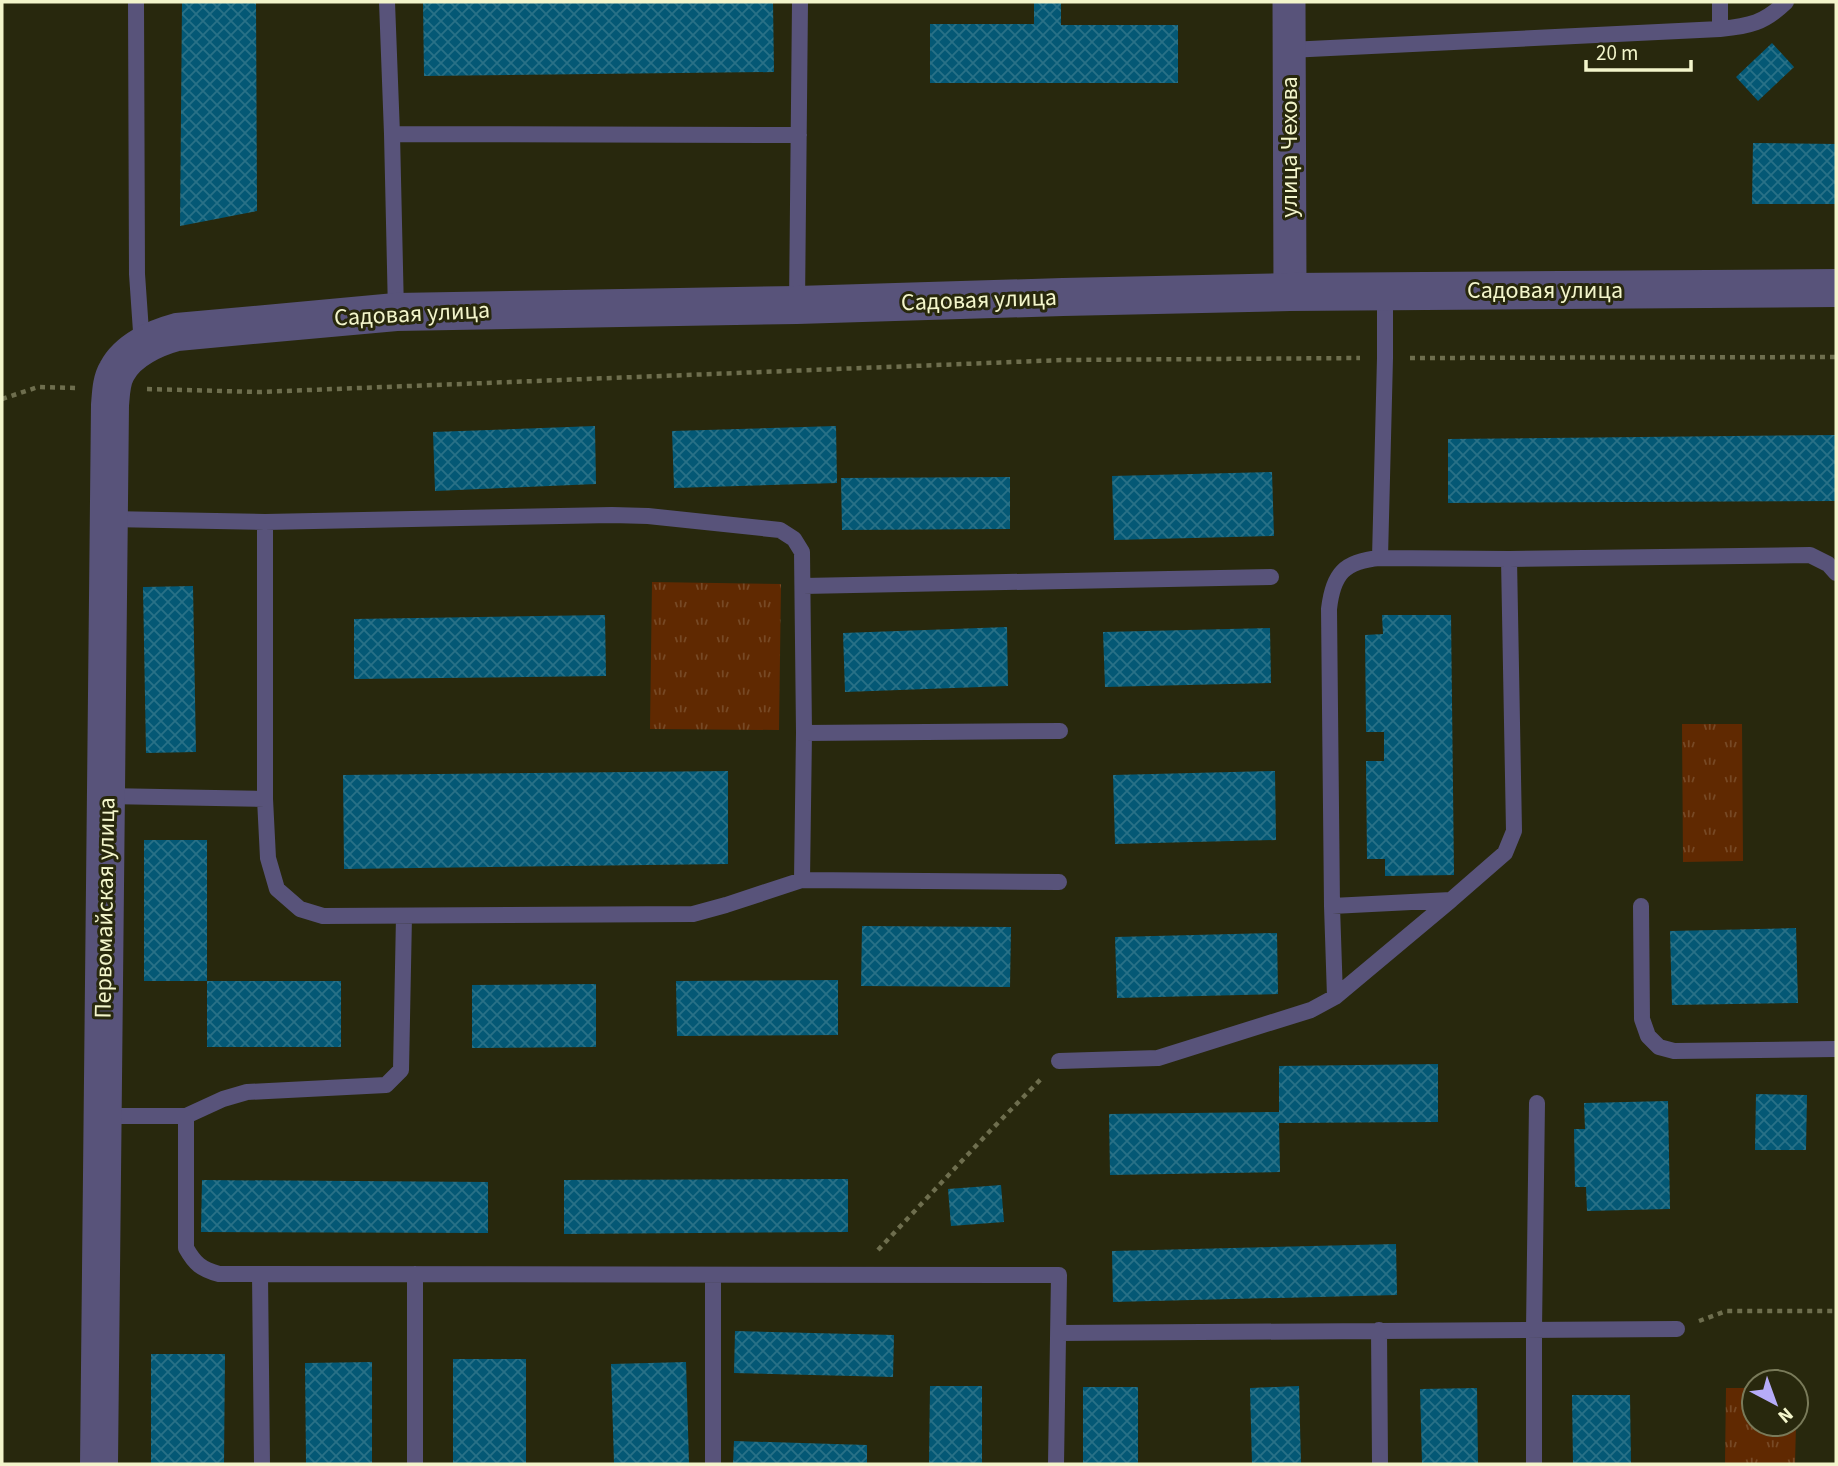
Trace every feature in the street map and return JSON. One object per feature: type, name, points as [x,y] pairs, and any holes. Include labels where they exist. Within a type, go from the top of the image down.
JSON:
[{"type":"street","name":"улица Чехова","points":[[1289,2],[1290,292]]},
{"type":"street","name":"Садовая улица","points":[[127,364],[159,337],[177,332],[397,312],[1290,292],[1836,288]]},
{"type":"street","name":"Первомайская улица","points":[[99,1464],[110,405],[127,364]]},
{"type":"lane","points":[[127,364],[137,274],[136,2]]},
{"type":"lane","points":[[387,2],[397,312]]},
{"type":"lane","points":[[797,305],[800,2]]},
{"type":"lane","points":[[1720,2],[1720,29]]},
{"type":"lane","points":[[1289,50],[1720,29],[1748,26],[1772,15],[1786,2]]},
{"type":"lane","points":[[392,134],[799,135]]},
{"type":"lane","points":[[1380,558],[1385,291]]},
{"type":"lane","points":[[109,519],[265,522],[648,516],[780,530],[794,539],[803,552],[802,880]]},
{"type":"lane","points":[[265,522],[265,799],[268,858],[277,889],[299,909],[323,916],[693,914],[802,880],[1059,882]]},
{"type":"lane","points":[[1335,997],[1329,609],[1332,588],[1339,575],[1350,565],[1361,559],[1380,558],[1810,555],[1828,564],[1836,573]]},
{"type":"lane","points":[[1059,1061],[1158,1058],[1311,1010],[1335,997],[1505,853],[1514,831],[1509,559]]},
{"type":"lane","points":[[803,586],[1271,578]]},
{"type":"lane","points":[[804,733],[1060,731]]},
{"type":"lane","points":[[106,796],[265,799]]},
{"type":"lane","points":[[1332,906],[1451,900]]},
{"type":"lane","points":[[1641,906],[1642,1019],[1648,1036],[1659,1047],[1674,1051],[1836,1049]]},
{"type":"lane","points":[[103,1116],[186,1116],[223,1099],[247,1092],[386,1085],[401,1070],[404,916]]},
{"type":"lane","points":[[1534,1464],[1537,1103]]},
{"type":"lane","points":[[186,1116],[186,1248],[193,1260],[204,1270],[219,1274],[1059,1275],[1056,1464]]},
{"type":"lane","points":[[260,1274],[262,1464]]},
{"type":"lane","points":[[415,1274],[415,1464]]},
{"type":"lane","points":[[713,1275],[713,1464]]},
{"type":"lane","points":[[1058,1332],[1677,1329]]},
{"type":"lane","points":[[1378,1330],[1380,1464]]},
{"type":"path","points":[[2,399],[127,364],[259,392],[1063,359],[1836,358]]},
{"type":"path","points":[[855,1275],[1059,1061]]},
{"type":"path","points":[[1677,1329],[1726,1311],[1836,1311]]},
{"type":"green space","points":[[652,582],[781,584],[779,730],[650,729]]},
{"type":"green space","points":[[1682,724],[1742,724],[1743,861],[1683,862]]},
{"type":"green space","points":[[1726,1388],[1740,1388],[1740,1438],[1796,1438],[1795,1464],[1725,1464]]},
{"type":"building","points":[[182,2],[256,2],[257,211],[180,226]]},
{"type":"building","points":[[423,2],[773,2],[774,72],[424,76]]},
{"type":"building","points":[[1034,2],[1061,2],[1061,25],[1178,25],[1178,83],[930,83],[930,24],[1034,24]]},
{"type":"building","points":[[1772,43],[1794,67],[1758,101],[1736,77]]},
{"type":"building","points":[[1753,143],[1836,144],[1836,204],[1752,204]]},
{"type":"building","points":[[595,426],[596,484],[435,491],[433,432]]},
{"type":"building","points":[[836,426],[837,483],[674,488],[672,431]]},
{"type":"building","points":[[1836,435],[1836,501],[1448,503],[1448,439]]},
{"type":"building","points":[[1272,472],[1274,536],[1114,540],[1112,476]]},
{"type":"building","points":[[1010,477],[1010,529],[842,530],[841,478]]},
{"type":"building","points":[[193,586],[196,752],[146,753],[143,587]]},
{"type":"building","points":[[605,615],[606,676],[354,679],[354,619]]},
{"type":"building","points":[[1382,615],[1451,615],[1454,875],[1385,876],[1385,859],[1367,859],[1366,761],[1384,761],[1384,732],[1366,732],[1365,635],[1383,634]]},
{"type":"building","points":[[1007,627],[1008,686],[845,692],[843,633]]},
{"type":"building","points":[[1270,628],[1271,683],[1105,687],[1103,632]]},
{"type":"building","points":[[728,771],[728,864],[344,869],[343,775]]},
{"type":"building","points":[[1275,771],[1276,840],[1115,844],[1113,775]]},
{"type":"building","points":[[144,840],[207,840],[207,981],[144,981]]},
{"type":"building","points":[[862,926],[1011,927],[1010,987],[861,986]]},
{"type":"building","points":[[1796,928],[1798,1003],[1672,1005],[1670,931]]},
{"type":"building","points":[[1277,933],[1278,994],[1117,998],[1115,937]]},
{"type":"building","points":[[838,980],[838,1035],[677,1036],[676,981]]},
{"type":"building","points":[[207,981],[341,981],[341,1047],[207,1047]]},
{"type":"building","points":[[596,984],[596,1047],[472,1048],[472,985]]},
{"type":"building","points":[[1438,1064],[1438,1122],[1279,1123],[1280,1172],[1110,1175],[1109,1114],[1279,1112],[1279,1066]]},
{"type":"building","points":[[1756,1094],[1807,1095],[1806,1150],[1755,1150]]},
{"type":"building","points":[[1668,1101],[1670,1209],[1587,1211],[1586,1187],[1575,1187],[1574,1129],[1585,1129],[1584,1103]]},
{"type":"building","points":[[848,1179],[848,1232],[564,1234],[564,1180]]},
{"type":"building","points":[[202,1180],[488,1182],[488,1233],[201,1232]]},
{"type":"building","points":[[1001,1185],[1004,1222],[951,1226],[948,1189]]},
{"type":"building","points":[[1396,1244],[1397,1295],[1113,1302],[1112,1251]]},
{"type":"building","points":[[735,1331],[894,1335],[893,1377],[734,1373]]},
{"type":"building","points":[[151,1354],[225,1354],[224,1464],[151,1464]]},
{"type":"building","points":[[453,1359],[526,1359],[526,1464],[453,1464]]},
{"type":"building","points":[[372,1362],[372,1464],[306,1464],[305,1363]]},
{"type":"building","points":[[686,1362],[689,1464],[614,1464],[611,1364]]},
{"type":"building","points":[[930,1386],[982,1386],[982,1464],[929,1464]]},
{"type":"building","points":[[1299,1386],[1301,1464],[1252,1464],[1250,1388]]},
{"type":"building","points":[[1083,1387],[1138,1387],[1138,1464],[1083,1464]]},
{"type":"building","points":[[1477,1388],[1478,1464],[1422,1464],[1420,1389]]},
{"type":"building","points":[[1572,1395],[1630,1395],[1631,1464],[1573,1464]]},
{"type":"building","points":[[734,1441],[867,1445],[867,1464],[733,1464]]}]
